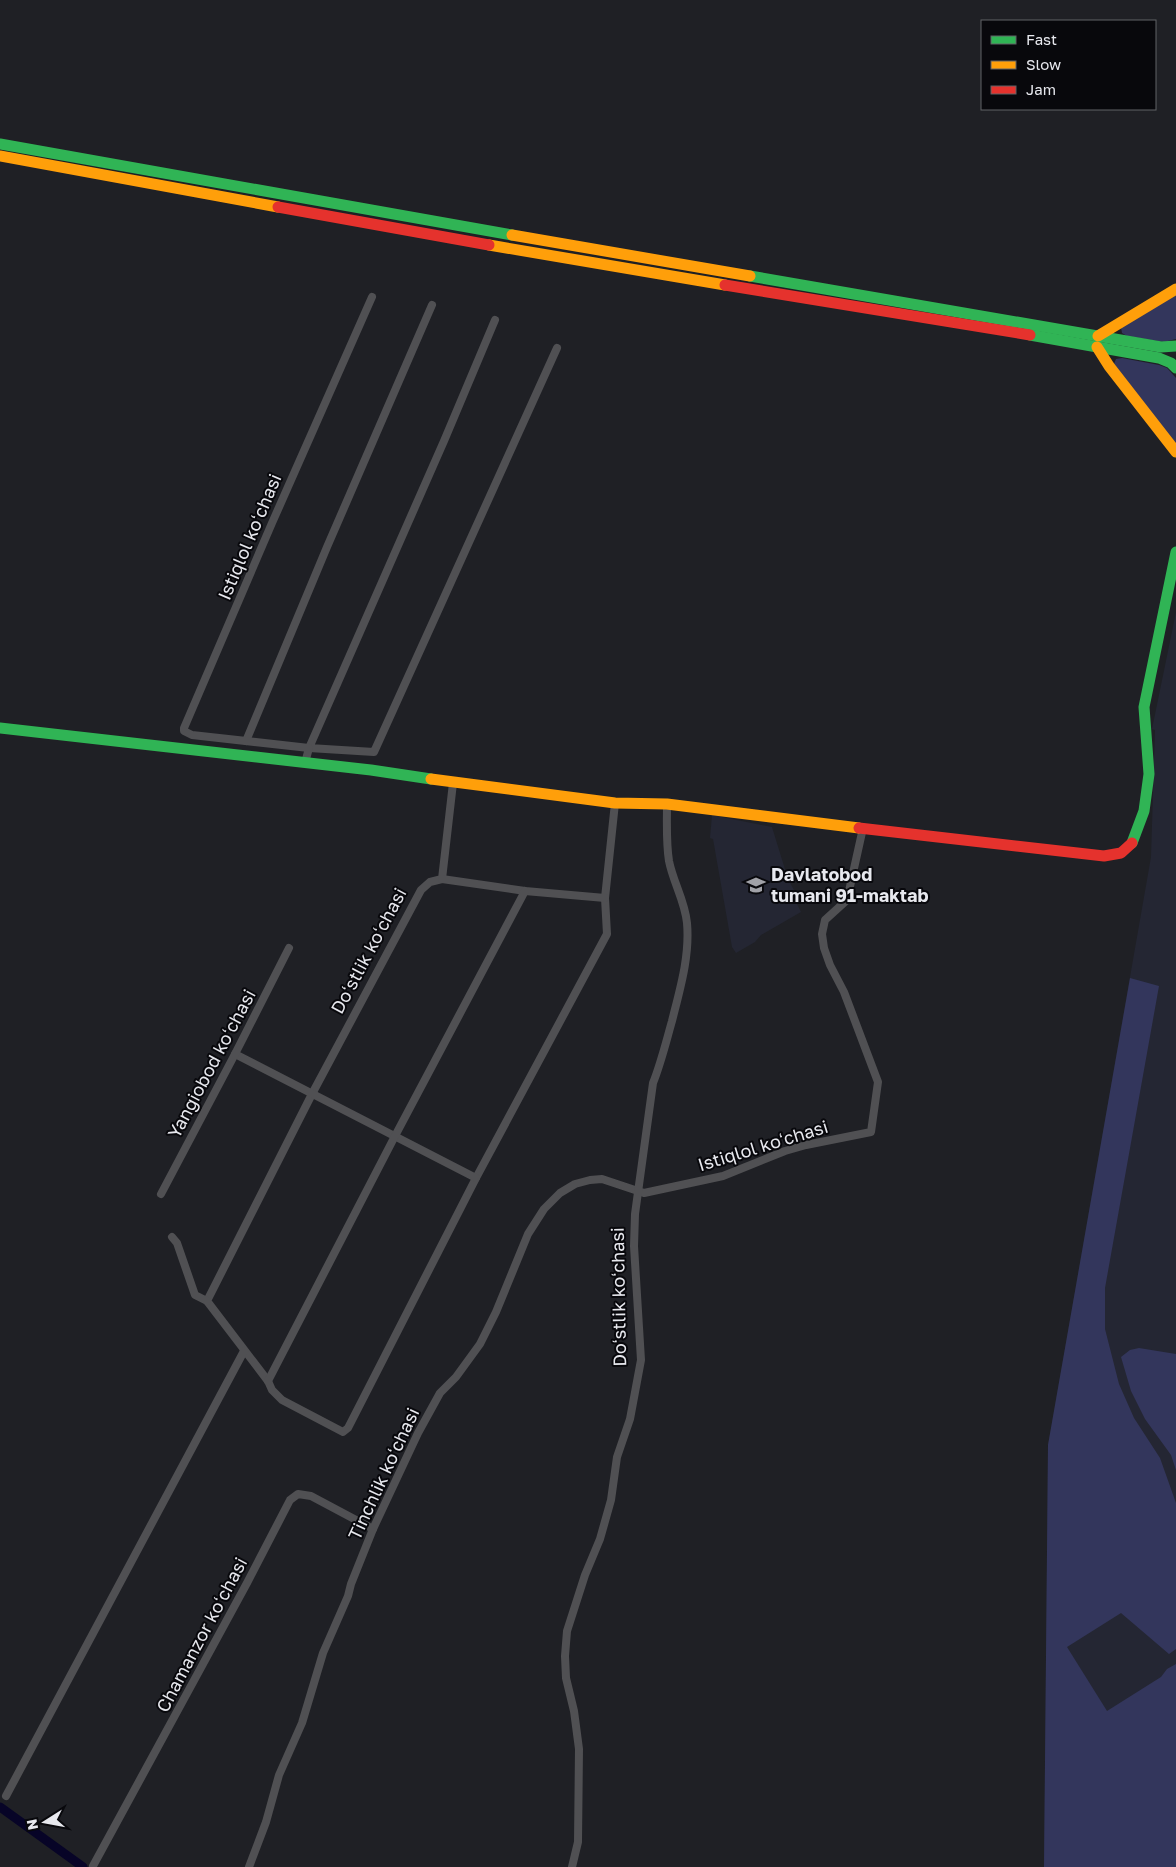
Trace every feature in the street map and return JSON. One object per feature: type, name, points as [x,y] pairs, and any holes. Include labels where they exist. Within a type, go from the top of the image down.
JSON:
[{"type":"street","points":[[0,144],[393,215],[1007,319],[1159,358],[1171,363],[1176,368]]},
{"type":"street","points":[[0,156],[554,256],[1005,331],[1161,347],[1176,346]]},
{"type":"street","points":[[1098,341],[1176,289]]},
{"type":"street","name":"Istiqlol koʻchasi","points":[[372,297],[184,728],[184,731],[192,735],[309,748],[374,752],[557,348]]},
{"type":"street","points":[[246,741],[327,547],[432,305]]},
{"type":"street","points":[[304,763],[495,320]]},
{"type":"street","points":[[1098,341],[1108,366],[1176,452]]},
{"type":"street","points":[[0,728],[371,770],[453,783],[615,803],[667,804],[1114,856],[1128,850],[1137,836],[1147,789],[1149,766],[1143,724],[1144,708],[1176,552]]},
{"type":"street","points":[[453,783],[442,879],[525,891],[605,898]]},
{"type":"street","points":[[172,1237],[177,1243],[195,1295],[207,1301],[268,1381],[272,1390],[282,1400],[339,1430],[346,1431],[476,1178],[607,934],[605,898],[615,803]]},
{"type":"street","name":"Doʻstlik koʻchasi","points":[[572,1867],[578,1842],[579,1749],[574,1711],[566,1678],[565,1645],[573,1609],[600,1539],[611,1500],[617,1457],[630,1418],[639,1376],[641,1360],[634,1246],[635,1204],[653,1083],[660,1067],[680,986],[687,944],[687,923],[684,908],[669,860],[667,804]]},
{"type":"street","name":"Istiqlol koʻchasi","points":[[638,1191],[650,1193],[712,1179],[785,1151],[871,1132],[878,1082],[844,992],[830,965],[824,948],[822,934],[826,920],[847,900],[863,828]]},
{"type":"street","name":"Doʻstlik koʻchasi","points":[[207,1301],[312,1094],[421,890],[430,882],[442,879]]},
{"type":"street","points":[[268,1381],[525,891]]},
{"type":"street","name":"Yangiobod koʻchasi","points":[[161,1194],[289,948]]},
{"type":"street","points":[[235,1054],[476,1178]]},
{"type":"street","name":"Tinchlik koʻchasi","points":[[249,1867],[266,1822],[279,1775],[302,1723],[323,1653],[348,1596],[373,1529],[418,1433],[440,1393],[456,1377],[480,1344],[496,1312],[528,1234],[544,1209],[560,1194],[575,1184],[602,1179],[638,1191]]},
{"type":"street","points":[[6,1796],[244,1351]]},
{"type":"street","name":"Chamanzor koʻchasi","points":[[93,1866],[248,1584],[290,1500],[298,1494],[311,1496],[373,1529]]},
{"type":"shaded area","points":[[1176,293],[1176,339],[1164,342],[1127,336],[1122,333],[1121,327]]},
{"type":"shaded area","points":[[1122,358],[1159,365],[1167,368],[1176,378],[1176,446],[1114,364],[1116,359]]},
{"type":"shaded area","points":[[1176,612],[1176,1867],[1044,1867],[1048,1445],[1151,857],[1155,730],[1152,729]]},
{"type":"shaded area","name":"Davlatobod tumani 91-maktab","points":[[712,815],[772,827],[788,879],[794,890],[791,892],[801,912],[761,935],[755,942],[736,953],[732,947],[713,839],[710,838]]},
{"type":"shaded area","points":[[1130,978],[1159,986],[1105,1288],[1105,1329],[1119,1384],[1134,1418],[1160,1458],[1176,1503],[1176,1649],[1169,1654],[1121,1613],[1067,1647],[1107,1711],[1161,1677],[1167,1669],[1176,1664],[1176,1867],[1044,1867],[1048,1445]]},
{"type":"shaded area","points":[[1139,1348],[1176,1354],[1176,1470],[1171,1455],[1145,1419],[1131,1391],[1121,1357],[1130,1350]]},
{"type":"waterway","points":[[0,1807],[83,1867]]},
{"type":"traffic: fast","points":[[0,144],[512,235]]},
{"type":"traffic: fast","points":[[750,276],[1161,347],[1176,346]]},
{"type":"traffic: fast","points":[[1030,335],[1159,358],[1171,363],[1176,368]]},
{"type":"traffic: fast","points":[[1132,843],[1144,811],[1149,774],[1144,707],[1176,552]]},
{"type":"traffic: fast","points":[[0,728],[371,770],[431,779]]},
{"type":"traffic: slow","points":[[0,156],[278,207]]},
{"type":"traffic: slow","points":[[512,235],[750,276]]},
{"type":"traffic: slow","points":[[489,245],[725,285]]},
{"type":"traffic: slow","points":[[1098,336],[1176,289]]},
{"type":"traffic: slow","points":[[1097,347],[1109,366],[1176,452]]},
{"type":"traffic: slow","points":[[431,779],[615,803],[667,804],[859,828]]},
{"type":"traffic: jam","points":[[278,207],[489,245]]},
{"type":"traffic: jam","points":[[725,285],[1030,335]]},
{"type":"traffic: jam","points":[[859,828],[1104,856],[1121,853],[1132,843]]},
{"type":"place","name":"Davlatobod tumani 91-maktab","points":[[756,885]]}]
